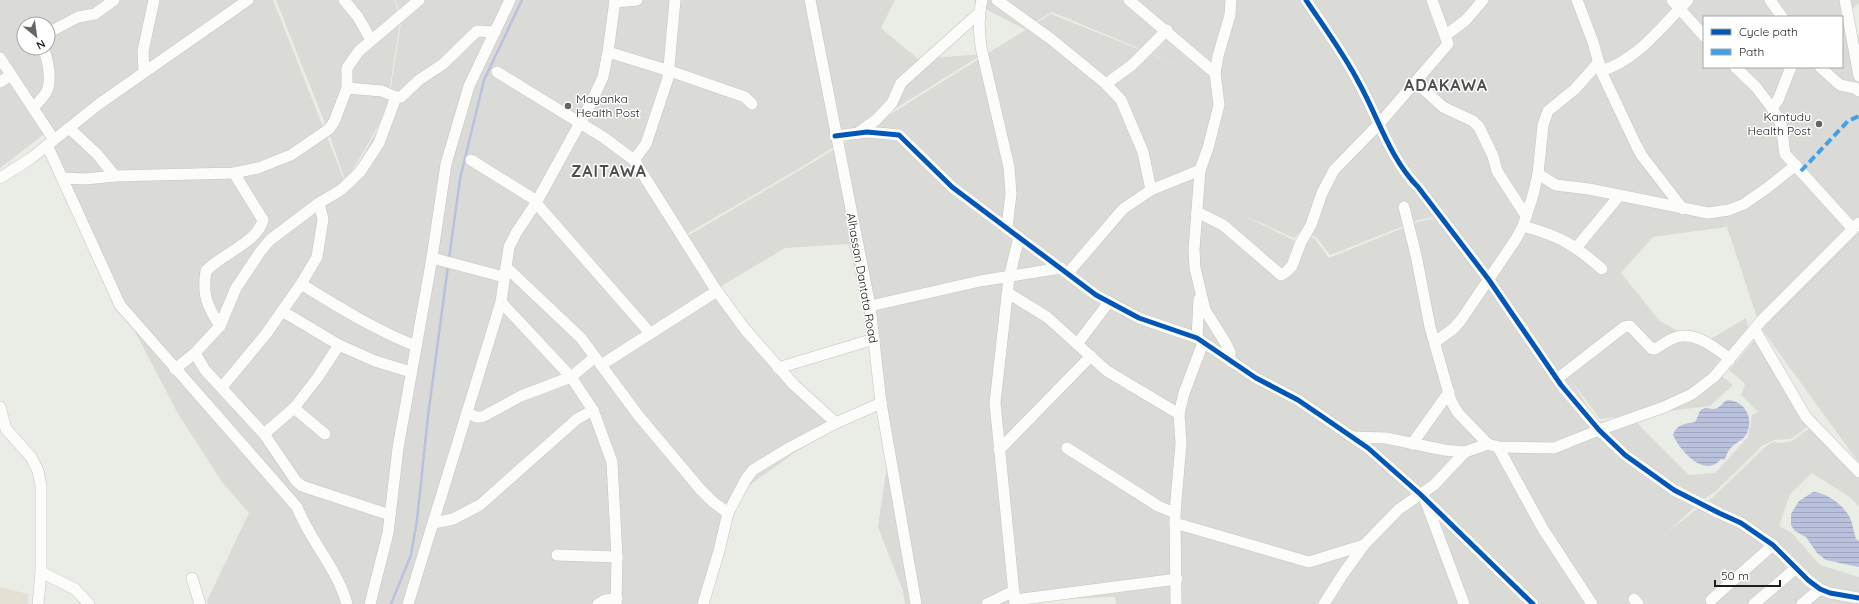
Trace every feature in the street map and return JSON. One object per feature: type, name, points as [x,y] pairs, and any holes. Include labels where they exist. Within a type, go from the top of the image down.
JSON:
[{"type":"street","points":[[56,29],[78,17],[95,14],[114,0]]},
{"type":"street","points":[[144,72],[143,51],[154,0]]},
{"type":"street","points":[[0,178],[30,159],[99,104],[247,0]]},
{"type":"street","points":[[344,0],[358,17],[371,40]]},
{"type":"street","points":[[62,178],[85,179],[115,176],[234,173],[258,168],[291,155],[329,129],[334,122],[347,88],[346,74],[349,64],[371,40],[394,23],[419,0]]},
{"type":"street","points":[[370,604],[388,534],[398,448],[416,346],[435,259],[446,164],[469,86],[510,0]]},
{"type":"street","points":[[408,604],[501,302],[509,247],[580,123],[603,77],[615,1],[637,0]]},
{"type":"street","points":[[634,160],[646,144],[670,70],[675,0]]},
{"type":"street","name":"Alhassan Dantata Road","points":[[810,0],[835,136],[870,306],[881,403],[916,604]]},
{"type":"street","points":[[982,0],[979,12],[981,47],[1009,168],[1011,194],[1006,227]]},
{"type":"street","points":[[997,0],[1051,39],[1106,84],[1121,100],[1143,152],[1150,190]]},
{"type":"street","points":[[1129,0],[1215,73]]},
{"type":"street","points":[[1230,361],[1230,352],[1205,310],[1195,268],[1194,250],[1200,170],[1208,148],[1219,105],[1215,73],[1218,56],[1230,15],[1231,0]]},
{"type":"street","points":[[1306,0],[1359,82],[1379,124],[1409,178],[1418,187],[1489,280],[1557,379],[1599,430],[1625,455],[1674,490],[1741,523],[1773,546],[1820,589],[1854,600]]},
{"type":"street","points":[[1197,212],[1223,225],[1281,275],[1286,272],[1292,266],[1301,242],[1311,225],[1322,193],[1334,170],[1379,124],[1448,44],[1432,0]]},
{"type":"street","points":[[1446,35],[1466,20],[1483,0]]},
{"type":"street","points":[[1577,0],[1594,42],[1600,67],[1642,156],[1683,209]]},
{"type":"street","points":[[1435,342],[1453,330],[1461,320],[1489,280],[1525,221],[1538,174],[1543,126],[1548,111],[1600,67],[1624,61],[1635,53],[1676,4],[1688,0]]},
{"type":"street","points":[[1770,0],[1781,16]]},
{"type":"street","points":[[1845,0],[1859,76]]},
{"type":"street","points":[[1676,4],[1703,35]]},
{"type":"street","points":[[858,133],[877,119],[892,103],[901,83],[979,12]]},
{"type":"street","points":[[1106,84],[1132,65],[1166,30]]},
{"type":"street","points":[[347,88],[382,91],[396,97],[403,96],[415,83],[443,64],[477,31],[495,32]]},
{"type":"street","points":[[608,52],[670,70],[745,97],[752,104]]},
{"type":"street","points":[[33,108],[45,95],[48,88],[46,56]]},
{"type":"street","points":[[0,58],[33,108],[51,142],[62,178],[120,305],[297,507],[302,520],[333,569],[347,604]]},
{"type":"street","points":[[1352,437],[1386,438],[1412,444],[1465,452],[1493,446],[1554,448],[1664,407],[1692,394],[1714,377],[1762,320],[1856,226],[1786,154],[1781,124],[1772,108],[1756,87],[1736,68]]},
{"type":"street","points":[[1772,108],[1778,100],[1791,68]]},
{"type":"street","points":[[1821,68],[1840,85],[1855,88],[1859,91]]},
{"type":"street","points":[[497,72],[604,137],[634,160],[717,290],[744,328],[794,385],[836,423]]},
{"type":"street","points":[[0,82],[10,75]]},
{"type":"street","points":[[1416,82],[1443,107],[1473,121],[1479,127],[1493,156],[1497,171],[1525,221],[1556,236],[1576,248],[1602,269]]},
{"type":"street","points":[[175,369],[194,353],[220,326],[236,288],[260,252],[270,240],[319,203],[341,190],[360,172],[379,143],[396,97]]},
{"type":"street","points":[[69,128],[96,154],[115,176]]},
{"type":"street","points":[[835,136],[858,133],[899,135],[952,187],[1096,295],[1139,318],[1200,340],[1256,378],[1298,400],[1368,448],[1423,497],[1533,604]]},
{"type":"street","points":[[471,160],[536,202],[650,333]]},
{"type":"street","points":[[1538,174],[1556,185],[1590,189],[1708,213],[1729,210],[1744,204],[1768,188],[1796,165]]},
{"type":"street","points":[[870,306],[980,281],[1065,271],[1123,209],[1150,190],[1200,170]]},
{"type":"street","points":[[220,326],[205,297],[204,285],[206,271],[247,241],[257,231],[263,220],[234,173]]},
{"type":"street","points":[[1576,248],[1619,196]]},
{"type":"street","points":[[222,387],[266,334],[301,284],[317,257],[323,219],[319,203]]},
{"type":"street","points":[[1404,207],[1416,256],[1430,327],[1449,392],[1458,413],[1493,446],[1543,529],[1592,604]]},
{"type":"street","points":[[1015,598],[995,403],[1009,278],[1019,237]]},
{"type":"street","points":[[435,259],[453,264],[505,272],[581,338],[638,415],[700,490],[728,513]]},
{"type":"street","points":[[301,284],[362,321],[393,337],[416,346]]},
{"type":"street","points":[[467,412],[476,417],[482,417],[521,396],[571,378],[598,361],[650,333],[717,290]]},
{"type":"street","points":[[1176,604],[1177,579],[1175,518],[1181,443],[1179,414],[1200,340],[1200,290]]},
{"type":"street","points":[[1008,293],[1046,317],[1107,371],[1179,414]]},
{"type":"street","points":[[501,302],[571,378],[593,410],[612,462],[617,557],[616,601],[604,600],[598,604]]},
{"type":"street","points":[[1077,344],[1109,302]]},
{"type":"street","points":[[282,311],[339,346],[376,361],[411,372]]},
{"type":"street","points":[[1557,379],[1624,327],[1630,326],[1652,349],[1655,349],[1677,337],[1686,336],[1713,346],[1730,359]]},
{"type":"street","points":[[1755,330],[1806,417],[1859,472]]},
{"type":"street","points":[[778,368],[874,339]]},
{"type":"street","points":[[264,434],[294,408],[318,377],[339,346]]},
{"type":"street","points":[[194,353],[205,370],[264,434],[296,481],[302,486],[390,515]]},
{"type":"street","points":[[999,450],[1091,356]]},
{"type":"street","points":[[1412,444],[1449,392]]},
{"type":"street","points":[[702,604],[719,551],[728,513],[746,479],[754,470],[788,448],[836,423],[881,403]]},
{"type":"street","points":[[0,407],[6,429],[26,450],[38,471],[41,486],[41,572],[38,604]]},
{"type":"street","points":[[294,408],[325,434]]},
{"type":"street","points":[[434,523],[453,519],[480,505],[577,419],[593,410]]},
{"type":"street","points":[[1067,448],[1175,518],[1309,562],[1364,545]]},
{"type":"street","points":[[1324,604],[1364,545],[1399,509],[1423,497],[1465,452]]},
{"type":"street","points":[[1423,497],[1464,604]]},
{"type":"street","points":[[1711,600],[1773,546]]},
{"type":"street","points":[[557,556],[617,557]]},
{"type":"street","points":[[1754,604],[1796,568]]},
{"type":"street","points":[[41,572],[75,589],[89,604]]},
{"type":"street","points":[[192,578],[200,604]]},
{"type":"street","points":[[986,604],[1015,598],[1177,579]]},
{"type":"street","points":[[1802,604],[1820,589]]},
{"type":"shaded area","points":[[0,0],[273,0],[346,185],[387,113],[401,22],[396,0],[895,0],[881,28],[918,59],[983,54],[800,168],[683,236],[743,337],[835,424],[730,499],[701,604],[208,604],[207,601],[249,513],[222,482],[177,412],[119,301],[49,144],[59,136],[4,65],[0,56]]},
{"type":"shaded area","points":[[276,0],[395,0],[400,22],[386,112],[346,182],[325,123]]},
{"type":"shaded area","points":[[974,0],[1859,0],[1859,3],[1847,14],[1855,35],[1859,38],[1859,222],[1758,321],[1726,224],[1726,227],[1653,237],[1621,273],[1660,321],[1704,345],[1712,338],[1746,318],[1748,327],[1752,331],[1718,373],[1733,385],[1710,406],[1600,419],[1570,379],[1598,422],[1632,418],[1689,475],[1715,473],[1748,437],[1752,415],[1758,412],[1741,395],[1745,384],[1729,370],[1756,338],[1815,421],[1791,439],[1774,440],[1762,446],[1715,492],[1705,498],[1667,532],[1713,497],[1765,447],[1773,442],[1780,443],[1792,441],[1817,423],[1859,478],[1859,507],[1851,498],[1812,473],[1790,494],[1779,526],[1792,533],[1820,565],[1859,577],[1859,604],[1116,604],[1115,597],[1058,599],[1030,604],[905,604],[903,591],[878,527],[887,464],[879,386],[849,244],[785,248],[716,289],[686,237],[817,160],[1051,14],[1186,68],[1052,12],[1024,29],[976,4]],"holes":[[[1241,214],[1294,238],[1302,230],[1317,238],[1330,255],[1419,220],[1441,215],[1440,217],[1418,222],[1329,258],[1315,239],[1302,232],[1295,241]]]},
{"type":"shaded area","points":[[0,63],[47,132],[0,168]]},
{"type":"shaded area","points":[[1859,229],[1859,463],[1761,328]]},
{"type":"shaded area","points":[[0,587],[28,594],[28,604],[0,604]]},
{"type":"water","points":[[1728,400],[1734,401],[1744,407],[1749,417],[1749,429],[1746,435],[1732,447],[1724,460],[1721,459],[1715,464],[1708,466],[1701,464],[1687,455],[1673,435],[1679,427],[1695,422],[1700,411],[1703,409],[1714,409]]},
{"type":"water","points":[[1813,492],[1830,498],[1845,510],[1851,520],[1856,539],[1859,541],[1859,567],[1826,560],[1817,553],[1806,537],[1795,531],[1791,525],[1791,514],[1799,501]]},
{"type":"waterway","points":[[449,259],[460,179],[484,80],[522,0]]},
{"type":"waterway","points":[[391,604],[411,555],[417,520],[428,416],[448,266]]},
{"type":"marked path","points":[[1801,171],[1848,121],[1859,116]]},
{"type":"cycle path","points":[[1306,0],[1353,72],[1392,151],[1408,176],[1489,280],[1561,385],[1599,430],[1625,455],[1674,490],[1741,523],[1773,545],[1808,580],[1820,589],[1830,593],[1859,598]]},
{"type":"cycle path","points":[[835,136],[867,132],[899,135],[952,187],[1096,295],[1139,318],[1197,338],[1256,378],[1298,400],[1368,448],[1420,494],[1533,604]]},
{"type":"place","name":"Mayanka Health Post","points":[[568,106]]},
{"type":"place","name":"Kantudu Health Post","points":[[1819,124]]},
{"type":"district","name":"ADAKAWA","points":[[1446,85]]},
{"type":"district","name":"ZAITAWA","points":[[609,171]]}]
